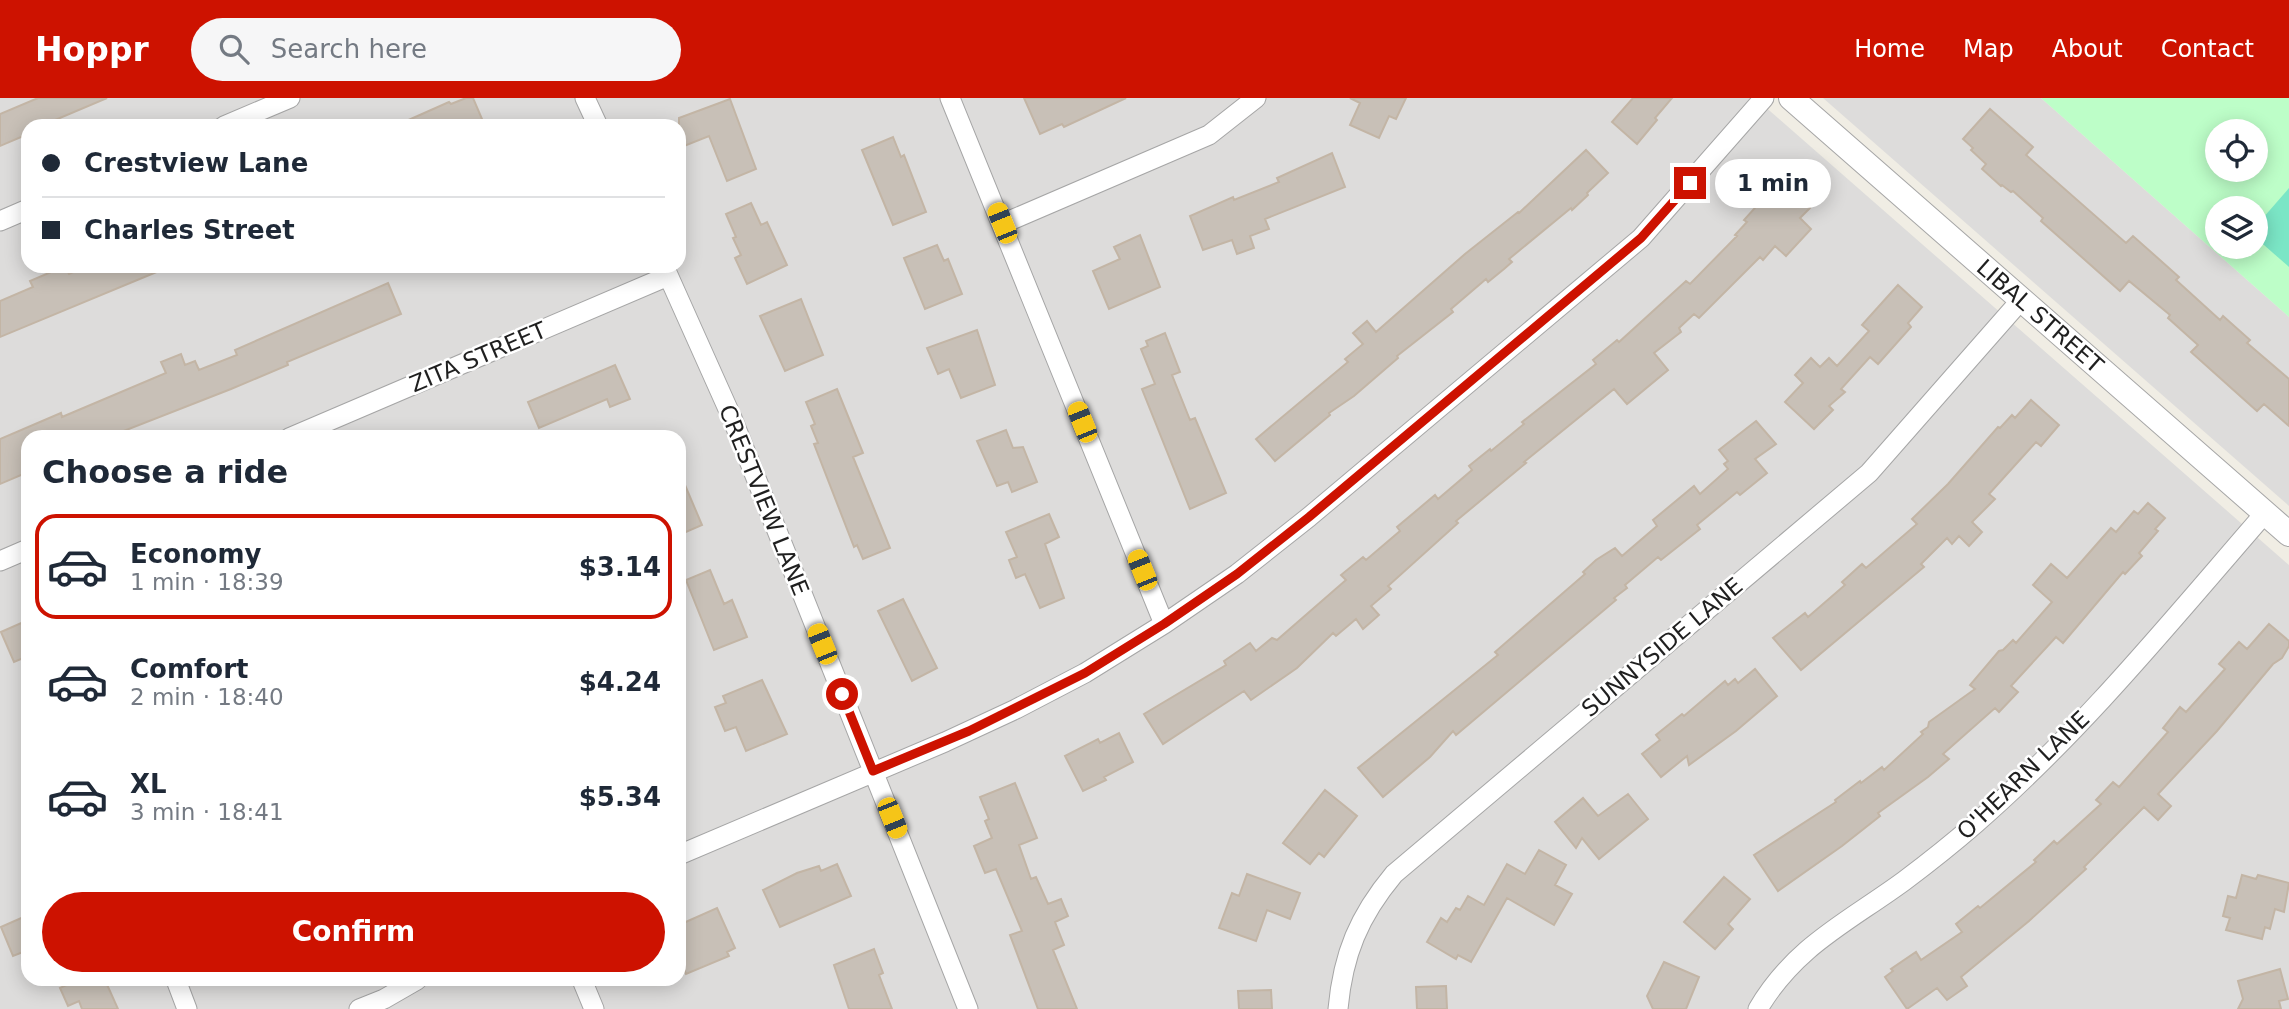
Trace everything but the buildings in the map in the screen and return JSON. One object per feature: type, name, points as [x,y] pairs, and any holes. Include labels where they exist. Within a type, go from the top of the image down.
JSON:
[{"type":"street","points":[[240,119],[290,98]]},
{"type":"street","points":[[585,98],[595,119]]},
{"type":"street","points":[[950,98],[1164,624]]},
{"type":"street","points":[[1002,223],[1209,135],[1256,98]]},
{"type":"street","points":[[686,852],[1016,709],[1085,673],[1237,574],[1309,517],[1641,238],[1764,98]]},
{"type":"street","name":"LIBAL STREET","points":[[1791,98],[2289,534]]},
{"type":"street","points":[[0,221],[21,212]]},
{"type":"street","name":"ZITA STREET","points":[[307,430],[661,273]]},
{"type":"street","name":"CRESTVIEW LANE","points":[[667,273],[732,418],[968,1009]]},
{"type":"street","name":"SUNNYSIDE LANE","points":[[1338,1009],[1340,981],[1359,923],[1376,895],[1394,874],[1869,473],[2021,300]]},
{"type":"street","name":"O'HEARN LANE","points":[[1758,1009],[1771,987],[1794,961],[1823,936],[1904,881],[1964,834],[2039,766],[2099,702],[2265,513]]},
{"type":"street","points":[[0,561],[21,552]]},
{"type":"street","points":[[178,986],[187,1009]]},
{"type":"street","points":[[359,1009],[407,986]]},
{"type":"street","points":[[584,986],[594,1009]]},
{"type":"shaded area","points":[[0,98],[1755,98],[2289,565],[2289,1009],[0,1009]]},
{"type":"shaded area","points":[[1823,98],[2041,98],[2205,243],[2205,259],[2223,259],[2289,317],[2289,506]]},
{"type":"green space","points":[[2041,98],[2289,98],[2289,317],[2223,259],[2268,259],[2268,196],[2205,196],[2205,243]]},
{"type":"green space","points":[[2289,188],[2289,267],[2268,249],[2268,212]]},
{"type":"route","points":[[842,694],[873,771],[969,731],[1085,673],[1237,574],[1309,517],[1641,238],[1690,183]]}]
